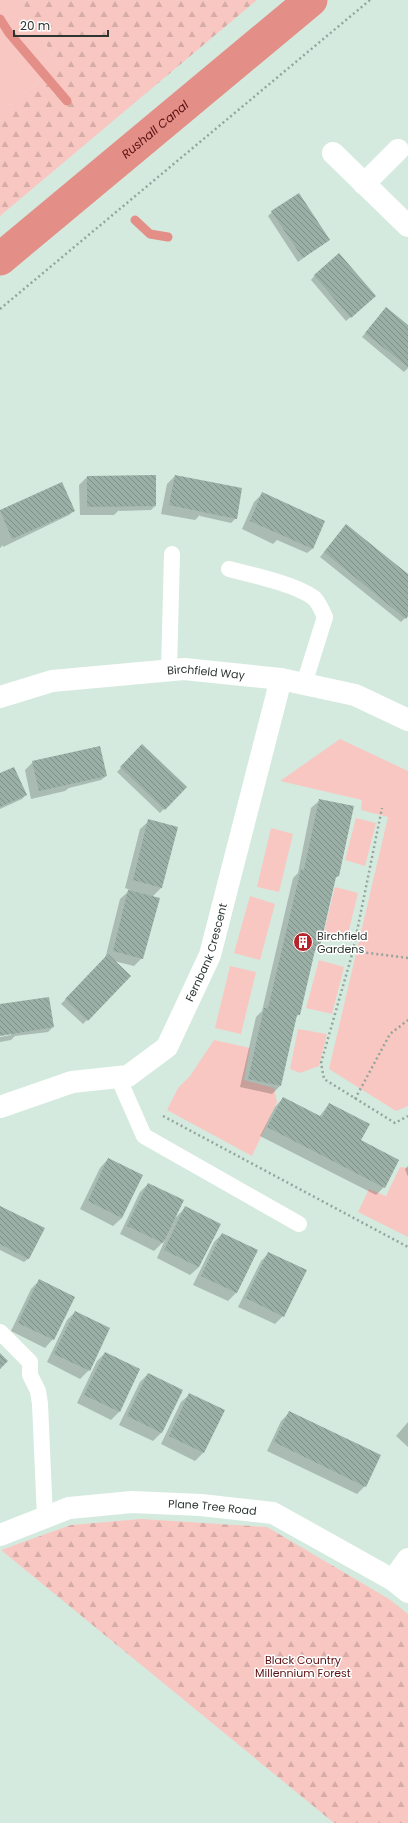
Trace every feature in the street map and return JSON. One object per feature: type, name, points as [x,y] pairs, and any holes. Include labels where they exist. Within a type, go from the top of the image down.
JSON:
[{"type":"street","points":[[364,184],[398,150]]},
{"type":"street","points":[[333,153],[408,226]]},
{"type":"street","name":"Birchfield Way","points":[[0,698],[52,681],[184,669],[281,679],[355,695],[408,720]]},
{"type":"street","name":"Fernbank Crescent","points":[[0,1107],[72,1082],[128,1076],[167,1047],[210,955],[281,679]]},
{"type":"street","name":"Plane Tree Road","points":[[0,1535],[69,1508],[132,1502],[201,1505],[273,1513],[400,1586]]},
{"type":"street","points":[[400,1586],[408,1559]]},
{"type":"lane","points":[[169,670],[172,554]]},
{"type":"lane","points":[[229,569],[288,585],[314,598],[321,607],[325,616],[304,684]]},
{"type":"lane","points":[[118,1077],[144,1136],[299,1224]]},
{"type":"lane","points":[[0,1332],[30,1362],[30,1375],[38,1391],[40,1404],[45,1518]]},
{"type":"path","points":[[0,310],[370,0]]},
{"type":"path","points":[[382,808],[353,951],[321,1063],[324,1079],[355,1099],[395,1123],[408,1116]]},
{"type":"path","points":[[353,951],[408,958]]},
{"type":"path","points":[[355,1099],[390,1034],[408,1020]]},
{"type":"path","points":[[158,1113],[408,1247]]},
{"type":"green space","points":[[0,0],[21,0],[58,65],[0,113]]},
{"type":"green space","points":[[21,0],[257,0],[0,216],[0,113],[58,65]]},
{"type":"green space","points":[[340,739],[408,771],[408,1106],[396,1111],[329,1069],[388,817],[361,810],[362,800],[280,781]]},
{"type":"green space","points":[[356,818],[376,823],[365,866],[345,860]]},
{"type":"green space","points":[[271,828],[293,834],[279,892],[257,887]]},
{"type":"green space","points":[[335,887],[358,893],[347,938],[324,932]]},
{"type":"green space","points":[[250,896],[275,904],[260,960],[234,953]]},
{"type":"green space","points":[[319,960],[344,967],[332,1014],[306,1008]]},
{"type":"green space","points":[[230,966],[256,972],[241,1034],[215,1028]]},
{"type":"green space","points":[[298,1029],[327,1034],[319,1066],[300,1073],[290,1069]]},
{"type":"green space","points":[[214,1040],[250,1048],[244,1080],[274,1088],[277,1102],[252,1156],[167,1110],[178,1088],[190,1076]]},
{"type":"green space","points":[[400,1167],[408,1168],[408,1237],[358,1212],[369,1189],[386,1196]]},
{"type":"green space","name":"Black Country Millennium Forest","points":[[141,1519],[267,1527],[389,1599],[408,1614],[408,1823],[334,1823],[1,1550],[71,1525]]},
{"type":"building","points":[[299,193],[330,240],[303,258],[271,211]]},
{"type":"building","points":[[339,253],[376,296],[351,318],[314,275]]},
{"type":"building","points":[[386,307],[408,325],[408,367],[365,333]]},
{"type":"building","points":[[156,475],[156,506],[87,507],[87,476]]},
{"type":"building","points":[[175,475],[242,488],[237,519],[169,505]]},
{"type":"building","points":[[62,482],[75,511],[12,539],[0,510]]},
{"type":"building","points":[[262,492],[325,521],[313,549],[250,521]]},
{"type":"building","points":[[346,524],[408,574],[408,616],[406,619],[324,552]]},
{"type":"building","points":[[142,744],[187,787],[165,810],[120,767]]},
{"type":"building","points":[[100,746],[107,776],[39,791],[32,761]]},
{"type":"building","points":[[14,767],[27,795],[0,807],[0,773]]},
{"type":"building","name":"Birchfield Gardens","points":[[319,799],[354,806],[339,876],[336,877],[320,947],[316,946],[300,1015],[297,1015],[281,1086],[248,1079],[264,1008],[268,1008],[301,869],[304,870]]},
{"type":"building","points":[[148,819],[178,827],[162,888],[133,880]]},
{"type":"building","points":[[128,890],[160,898],[143,959],[113,951]]},
{"type":"building","points":[[108,954],[131,976],[88,1021],[65,999]]},
{"type":"building","points":[[49,997],[54,1027],[0,1036],[0,1004]]},
{"type":"building","points":[[283,1097],[322,1117],[329,1103],[370,1124],[361,1140],[399,1160],[385,1188],[267,1127]]},
{"type":"building","points":[[108,1158],[143,1175],[122,1218],[88,1201]]},
{"type":"building","points":[[148,1183],[184,1200],[163,1243],[127,1226]]},
{"type":"building","points":[[0,1206],[45,1228],[29,1259],[0,1244]]},
{"type":"building","points":[[185,1206],[221,1224],[199,1267],[164,1250]]},
{"type":"building","points":[[222,1233],[258,1250],[237,1293],[201,1276]]},
{"type":"building","points":[[268,1252],[307,1270],[284,1317],[246,1298]]},
{"type":"building","points":[[39,1279],[75,1297],[54,1340],[18,1323]]},
{"type":"building","points":[[75,1311],[110,1328],[90,1371],[54,1354]]},
{"type":"building","points":[[105,1352],[140,1369],[120,1412],[84,1395]]},
{"type":"building","points":[[0,1353],[8,1361],[0,1369]]},
{"type":"building","points":[[148,1373],[183,1390],[162,1433],[127,1416]]},
{"type":"building","points":[[189,1393],[225,1410],[204,1453],[169,1436]]},
{"type":"building","points":[[289,1411],[381,1455],[366,1487],[274,1442]]},
{"type":"waterway","name":"Rushall Canal","points":[[0,259],[311,0]]},
{"type":"waterway","points":[[0,19],[9,33],[67,101]]},
{"type":"waterway","points":[[135,220],[150,234],[168,237]]},
{"type":"place","name":"Birchfield Gardens","points":[[303,942]]}]
